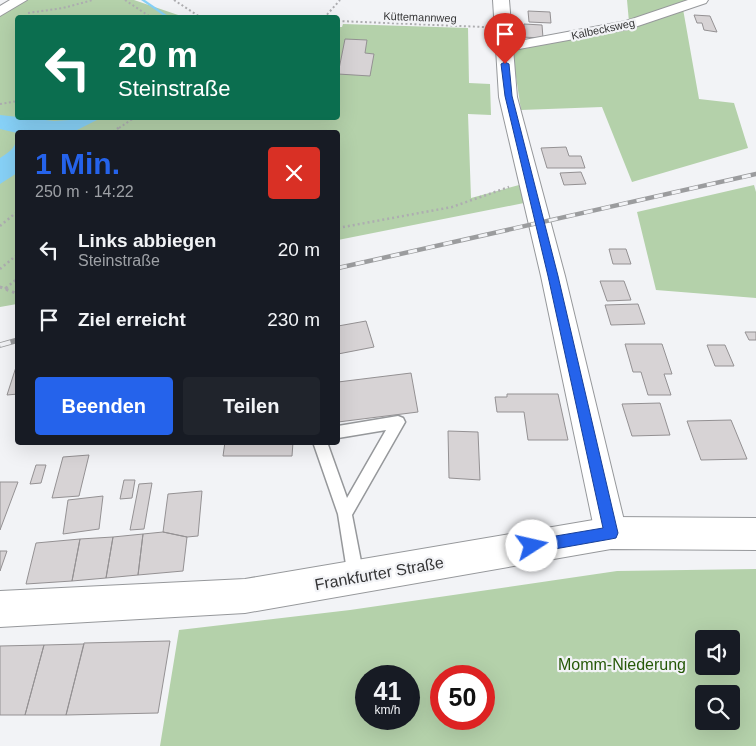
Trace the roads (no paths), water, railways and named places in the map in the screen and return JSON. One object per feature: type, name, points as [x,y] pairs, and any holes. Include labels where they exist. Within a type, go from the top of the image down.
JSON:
[{"type":"street","points":[[0,12],[20,0]]},
{"type":"street","points":[[501,0],[508,96],[611,533]]},
{"type":"street","name":"Kalbecksweg","points":[[503,48],[629,25],[701,0]]},
{"type":"street","name":"Frankfurter Straße","points":[[0,609],[245,596],[611,533],[756,534]]},
{"type":"lane","points":[[340,432],[398,422],[345,514]]},
{"type":"lane","points":[[321,445],[345,514],[356,577]]},
{"type":"water","points":[[0,115],[15,117],[15,120],[97,120],[77,130],[15,130],[15,133],[0,129]]},
{"type":"water","points":[[15,144],[15,174],[0,184],[0,158],[13,148]]},
{"type":"waterway","points":[[143,0],[166,15]]},
{"type":"railway","points":[[340,268],[756,174]]},
{"type":"railway","points":[[0,345],[15,341]]},
{"type":"park label","name":"Momm-Niederung","points":[[622,664]]}]
